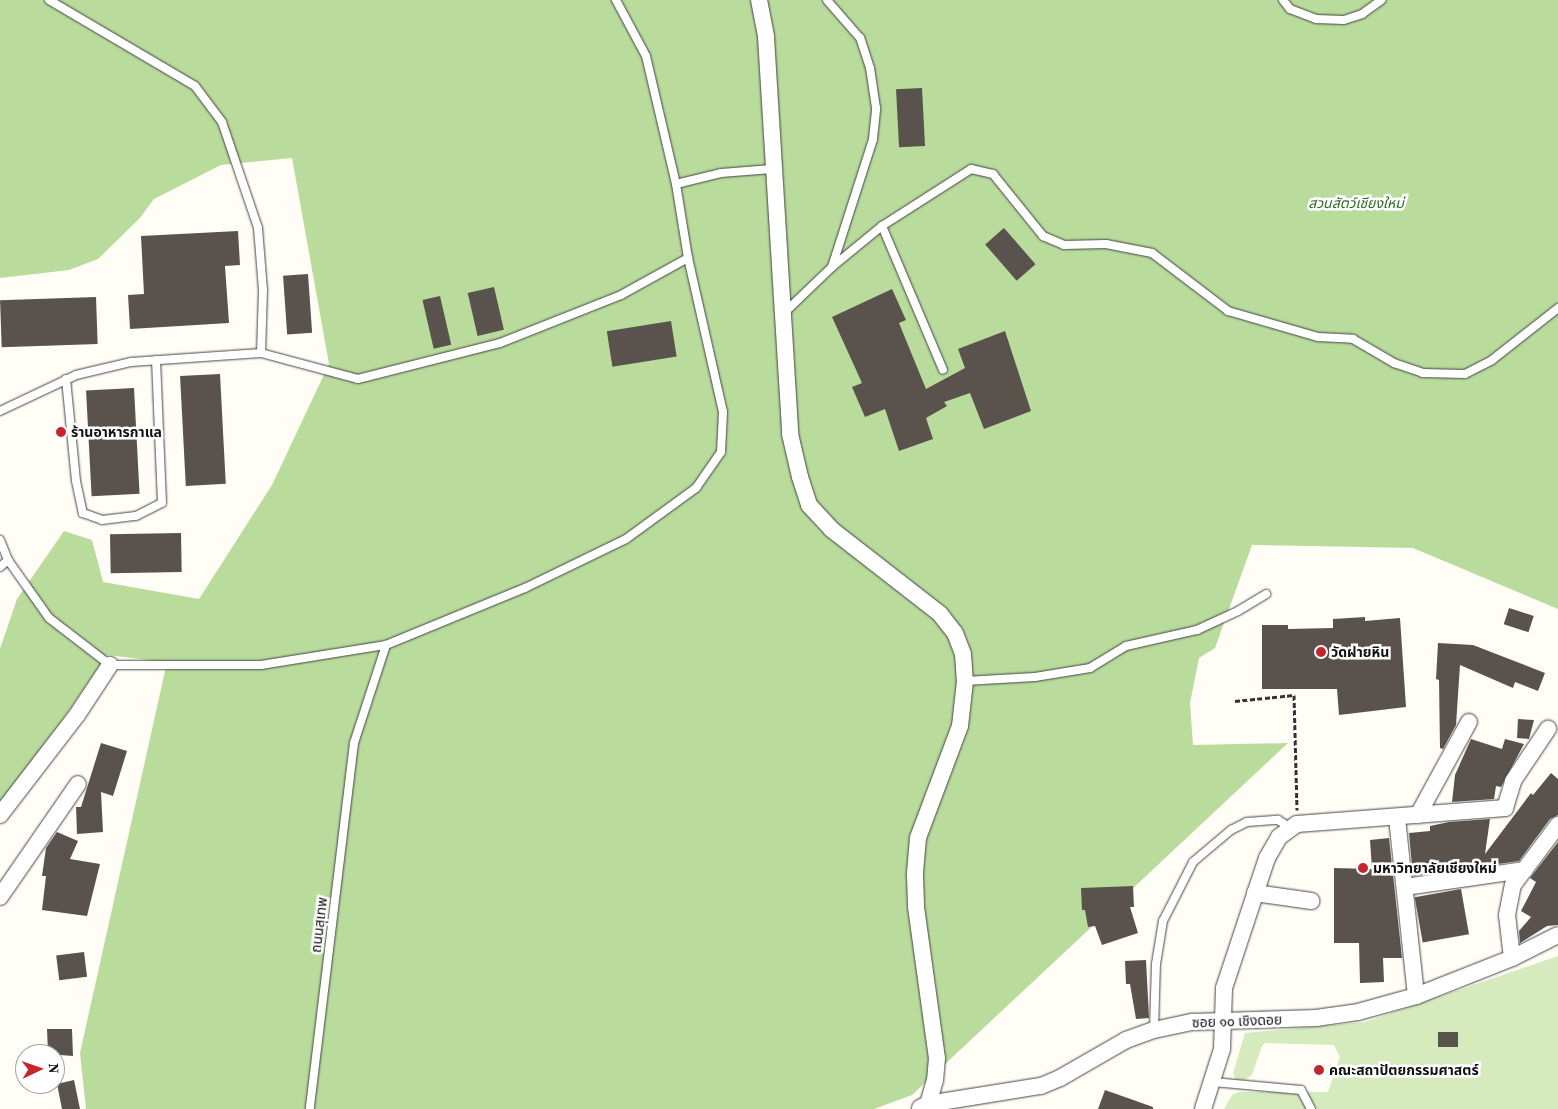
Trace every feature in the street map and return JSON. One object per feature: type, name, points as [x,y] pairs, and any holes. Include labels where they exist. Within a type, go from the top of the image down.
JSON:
[{"type":"street","points":[[759,0],[766,37],[772,169],[790,434],[809,504],[831,529],[872,564],[940,614],[955,633],[963,654],[966,681],[960,726],[918,838],[915,876],[916,906],[937,1058],[936,1080],[923,1107]]},
{"type":"street","points":[[0,815],[77,715],[110,665]]},
{"type":"street","points":[[1418,815],[1469,722]]},
{"type":"street","points":[[1204,1109],[1222,1049],[1224,988],[1267,858],[1293,826],[1505,808],[1513,781],[1548,729]]},
{"type":"street","points":[[0,897],[78,784]]},
{"type":"street","points":[[1397,818],[1416,996]]},
{"type":"street","points":[[1512,958],[1508,900],[1512,885],[1558,825]]},
{"type":"street","points":[[1404,886],[1525,870]]},
{"type":"street","points":[[1255,893],[1311,901]]},
{"type":"street","name":"ซอย ๑๐ เชิงดอย","points":[[923,1107],[1041,1086],[1060,1078],[1126,1040],[1154,1030],[1193,1022],[1335,1016],[1416,996],[1512,958],[1558,936]]},
{"type":"lane","points":[[49,0],[195,86],[222,122],[258,228],[263,290],[261,353]]},
{"type":"lane","points":[[0,540],[8,560],[49,618],[110,665],[261,665],[386,646],[525,588],[626,539],[696,488],[721,452],[723,412],[688,258],[676,184],[646,56],[616,0]]},
{"type":"lane","points":[[827,0],[860,38],[870,68],[876,108],[873,138],[832,267]]},
{"type":"lane","points":[[1282,0],[1290,9],[1316,19],[1344,20],[1362,14],[1381,0]]},
{"type":"lane","points":[[676,184],[721,174],[772,169]]},
{"type":"lane","points":[[782,314],[832,267],[882,226],[972,169],[993,174],[1043,236],[1064,245],[1106,244],[1152,253],[1228,311],[1318,337],[1353,339],[1394,363],[1423,373],[1465,374],[1492,360],[1558,308]]},
{"type":"lane","points":[[882,226],[943,370]]},
{"type":"lane","points":[[0,411],[66,379],[104,367],[156,360],[261,353],[358,379],[500,343],[621,294],[688,258]]},
{"type":"lane","points":[[66,379],[76,481],[84,513],[102,520],[136,516],[162,503],[156,360]]},
{"type":"lane","points":[[0,567],[8,560]]},
{"type":"lane","points":[[966,681],[1035,677],[1090,668],[1126,646],[1197,630],[1238,611],[1266,594]]},
{"type":"lane","name":"ถนนสุเทพ","points":[[310,1109],[354,743],[386,646]]},
{"type":"lane","points":[[1154,1030],[1156,964],[1163,921],[1192,862],[1231,830],[1247,822],[1278,820],[1293,826]]},
{"type":"lane","points":[[1212,1082],[1301,1090],[1311,1109]]},
{"type":"path","points":[[1235,702],[1294,695],[1293,826]]},
{"type":"green space","name":"สวนสัตว์เชียงใหม่","points":[[0,0],[1558,0],[1558,609],[1413,548],[1252,545],[1215,648],[1199,658],[1190,703],[1193,745],[1288,743],[912,1095],[874,1109],[86,1109],[80,1053],[167,662],[107,655],[0,812],[0,649],[17,599],[64,531],[92,540],[103,582],[199,599],[272,485],[329,364],[292,158],[221,165],[154,199],[140,218],[98,259],[69,270],[0,278]]},
{"type":"green space","points":[[1558,956],[1558,1109],[1224,1109],[1232,1095],[1239,1092],[1328,1092],[1340,1057],[1334,1045],[1265,1043],[1262,1046],[1252,1075],[1245,1080],[1236,1080],[1233,1073],[1245,1033],[1365,1022]]},
{"type":"building","points":[[922,88],[925,146],[899,147],[896,89]]},
{"type":"building","points":[[1004,228],[1035,264],[1017,281],[985,244]]},
{"type":"building","points":[[238,231],[240,265],[225,266],[229,323],[130,329],[128,295],[144,294],[141,236]]},
{"type":"building","points":[[308,274],[312,333],[287,335],[283,276]]},
{"type":"building","points":[[494,287],[504,330],[478,336],[468,293]]},
{"type":"building","points":[[892,289],[906,320],[899,323],[926,389],[965,368],[958,349],[1005,331],[1031,411],[984,429],[970,393],[944,402],[947,406],[926,418],[933,439],[899,451],[885,409],[865,417],[852,387],[862,383],[832,317]]},
{"type":"building","points":[[440,296],[451,345],[434,349],[422,300]]},
{"type":"building","points":[[96,297],[98,344],[2,347],[0,300]]},
{"type":"building","points":[[671,321],[677,357],[612,367],[607,331]]},
{"type":"building","points":[[220,374],[226,484],[186,486],[180,376]]},
{"type":"building","points":[[134,388],[140,494],[92,496],[86,391]]},
{"type":"building","points":[[181,533],[182,572],[111,573],[110,534]]},
{"type":"building","points":[[1509,608],[1534,616],[1528,632],[1504,624]]},
{"type":"building","points":[[1365,617],[1365,621],[1400,618],[1406,707],[1339,715],[1337,689],[1262,689],[1262,625],[1288,625],[1288,629],[1333,628],[1333,619]]},
{"type":"building","points":[[1438,643],[1473,645],[1545,673],[1538,691],[1515,682],[1513,688],[1460,665],[1456,725],[1443,749],[1440,748],[1439,680],[1436,679]]},
{"type":"building","points":[[1518,719],[1534,720],[1529,739],[1517,738]]},
{"type":"building","points":[[1471,739],[1502,749],[1505,739],[1524,744],[1501,787],[1496,786],[1494,799],[1452,802],[1455,775]]},
{"type":"building","points":[[101,743],[127,751],[113,796],[101,792],[103,832],[77,834],[76,807],[81,807]]},
{"type":"building","points":[[1551,773],[1558,779],[1558,815],[1550,819],[1519,861],[1413,876],[1409,833],[1430,831],[1430,826],[1449,822],[1490,819],[1485,854],[1531,793],[1533,795]]},
{"type":"building","points":[[57,832],[78,841],[70,859],[100,864],[87,916],[42,910],[46,876],[42,876],[46,848]]},
{"type":"building","points":[[1389,838],[1402,958],[1383,958],[1384,982],[1360,983],[1359,943],[1334,943],[1334,868],[1372,869],[1370,840]]},
{"type":"building","points":[[1558,842],[1558,925],[1547,926],[1520,943],[1519,931],[1531,917],[1521,911],[1536,882],[1530,878]]},
{"type":"building","points":[[1133,886],[1134,907],[1130,907],[1138,933],[1102,945],[1095,926],[1088,927],[1085,910],[1082,910],[1081,888]]},
{"type":"building","points":[[1461,889],[1469,934],[1423,942],[1415,897]]},
{"type":"building","points":[[84,952],[87,977],[59,980],[56,955]]},
{"type":"building","points":[[1146,960],[1149,1018],[1136,1019],[1130,984],[1126,984],[1125,961]]},
{"type":"building","points":[[47,1029],[72,1029],[73,1056],[65,1055],[65,1044],[48,1044]]},
{"type":"building","points":[[1438,1032],[1458,1032],[1458,1047],[1438,1047]]},
{"type":"building","points":[[74,1080],[80,1109],[62,1109],[59,1094],[65,1094],[65,1082]]},
{"type":"building","points":[[1105,1090],[1153,1107],[1153,1109],[1098,1109]]},
{"type":"place","name":"ร้านอาหารกาแล","points":[[61,432]]},
{"type":"place","name":"วัดฝายหิน","points":[[1321,652]]},
{"type":"place","name":"มหาวิทยาลัยเชียงใหม่","points":[[1363,868]]},
{"type":"place","name":"คณะสถาปัตยกรรมศาสตร์","points":[[1319,1070]]}]
